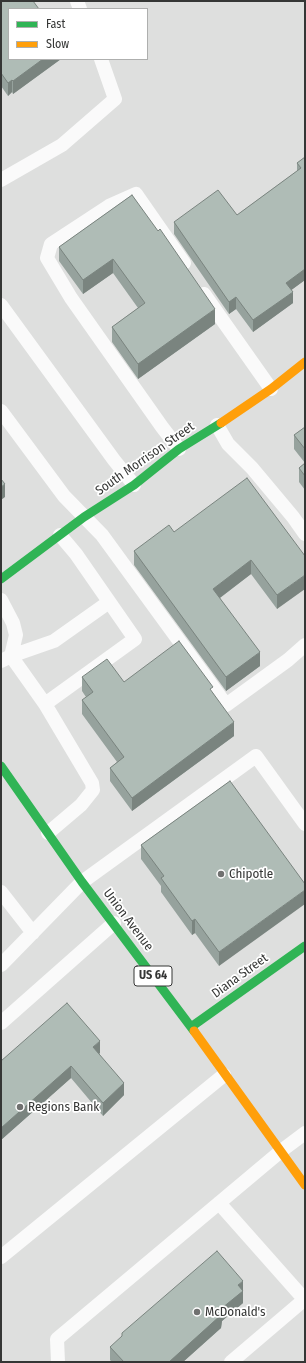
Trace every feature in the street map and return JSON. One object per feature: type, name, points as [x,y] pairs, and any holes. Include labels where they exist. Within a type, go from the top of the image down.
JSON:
[{"type":"street","name":"South Morrison Street","points":[[1,579],[84,517],[134,485],[179,449],[271,389],[305,362]]},
{"type":"street","name":"Union Avenue","points":[[1,766],[82,882],[191,1027],[224,1075],[305,1185]]},
{"type":"street","name":"Diana Street","points":[[191,1027],[305,946]]},
{"type":"lane","points":[[1,180],[62,145],[115,99],[101,60]]},
{"type":"lane","points":[[179,449],[71,298],[47,258],[51,244],[109,206],[136,194],[190,272]]},
{"type":"lane","points":[[198,285],[271,389]]},
{"type":"lane","points":[[1,305],[114,460],[134,485]]},
{"type":"lane","points":[[1,411],[64,496],[102,535],[226,705],[288,660],[305,645]]},
{"type":"lane","points":[[217,425],[228,444],[252,468],[293,517],[305,534]]},
{"type":"lane","points":[[45,704],[135,639],[76,554],[60,535]]},
{"type":"lane","points":[[1,600],[13,623],[16,635],[6,659]]},
{"type":"lane","points":[[6,659],[54,641],[109,602]]},
{"type":"lane","points":[[6,659],[45,704],[92,782],[92,790],[81,805],[48,832]]},
{"type":"lane","points":[[1,965],[82,882],[256,756],[305,824]]},
{"type":"lane","points":[[1,892],[33,932]]},
{"type":"lane","points":[[1,1024],[114,923]]},
{"type":"lane","points":[[1,1257],[224,1075]]},
{"type":"lane","points":[[58,1362],[57,1339],[281,1151],[305,1133]]},
{"type":"lane","points":[[219,1203],[305,1300],[231,1362]]},
{"type":"building","points":[[1,1],[33,1],[38,8],[8,8],[8,60],[42,60],[8,83],[1,73]]},
{"type":"building","points":[[305,157],[305,269],[286,283],[293,292],[253,320],[236,297],[229,302],[174,222],[218,190],[237,215],[301,168],[297,163]]},
{"type":"building","points":[[132,195],[158,231],[160,229],[215,309],[138,364],[112,327],[145,303],[113,259],[83,280],[59,247]]},
{"type":"building","points":[[305,427],[305,449],[294,435]]},
{"type":"building","points":[[305,463],[305,476],[299,468]]},
{"type":"building","points":[[247,478],[305,556],[305,575],[277,595],[251,560],[213,589],[260,652],[226,677],[134,551],[169,525],[174,532]]},
{"type":"building","points":[[1,479],[5,484],[1,487]]},
{"type":"building","points":[[179,641],[213,687],[210,689],[234,722],[132,798],[110,768],[124,757],[82,700],[93,692],[82,677],[107,659],[124,682]]},
{"type":"building","name":"Chipotle","points":[[230,781],[305,884],[305,890],[219,952],[195,919],[192,921],[161,878],[164,876],[141,845]]},
{"type":"building","name":"Regions Bank","points":[[67,1003],[100,1041],[93,1047],[124,1083],[103,1103],[71,1066],[1,1128],[1,1061]]},
{"type":"building","name":"McDonald's","points":[[217,1251],[243,1281],[238,1285],[243,1291],[222,1308],[221,1315],[169,1362],[124,1362],[110,1347],[122,1336],[122,1333]]},
{"type":"traffic: fast","points":[[1,579],[84,517],[134,485],[179,449],[221,423]]},
{"type":"traffic: fast","points":[[1,766],[82,882],[194,1031]]},
{"type":"traffic: fast","points":[[191,1027],[305,946]]},
{"type":"traffic: slow","points":[[221,423],[271,389],[305,362]]},
{"type":"traffic: slow","points":[[194,1031],[305,1185]]},
{"type":"place","name":"Chipotle","points":[[221,874]]},
{"type":"place","name":"Regions Bank","points":[[20,1107]]},
{"type":"place","name":"McDonald's","points":[[197,1312]]}]
